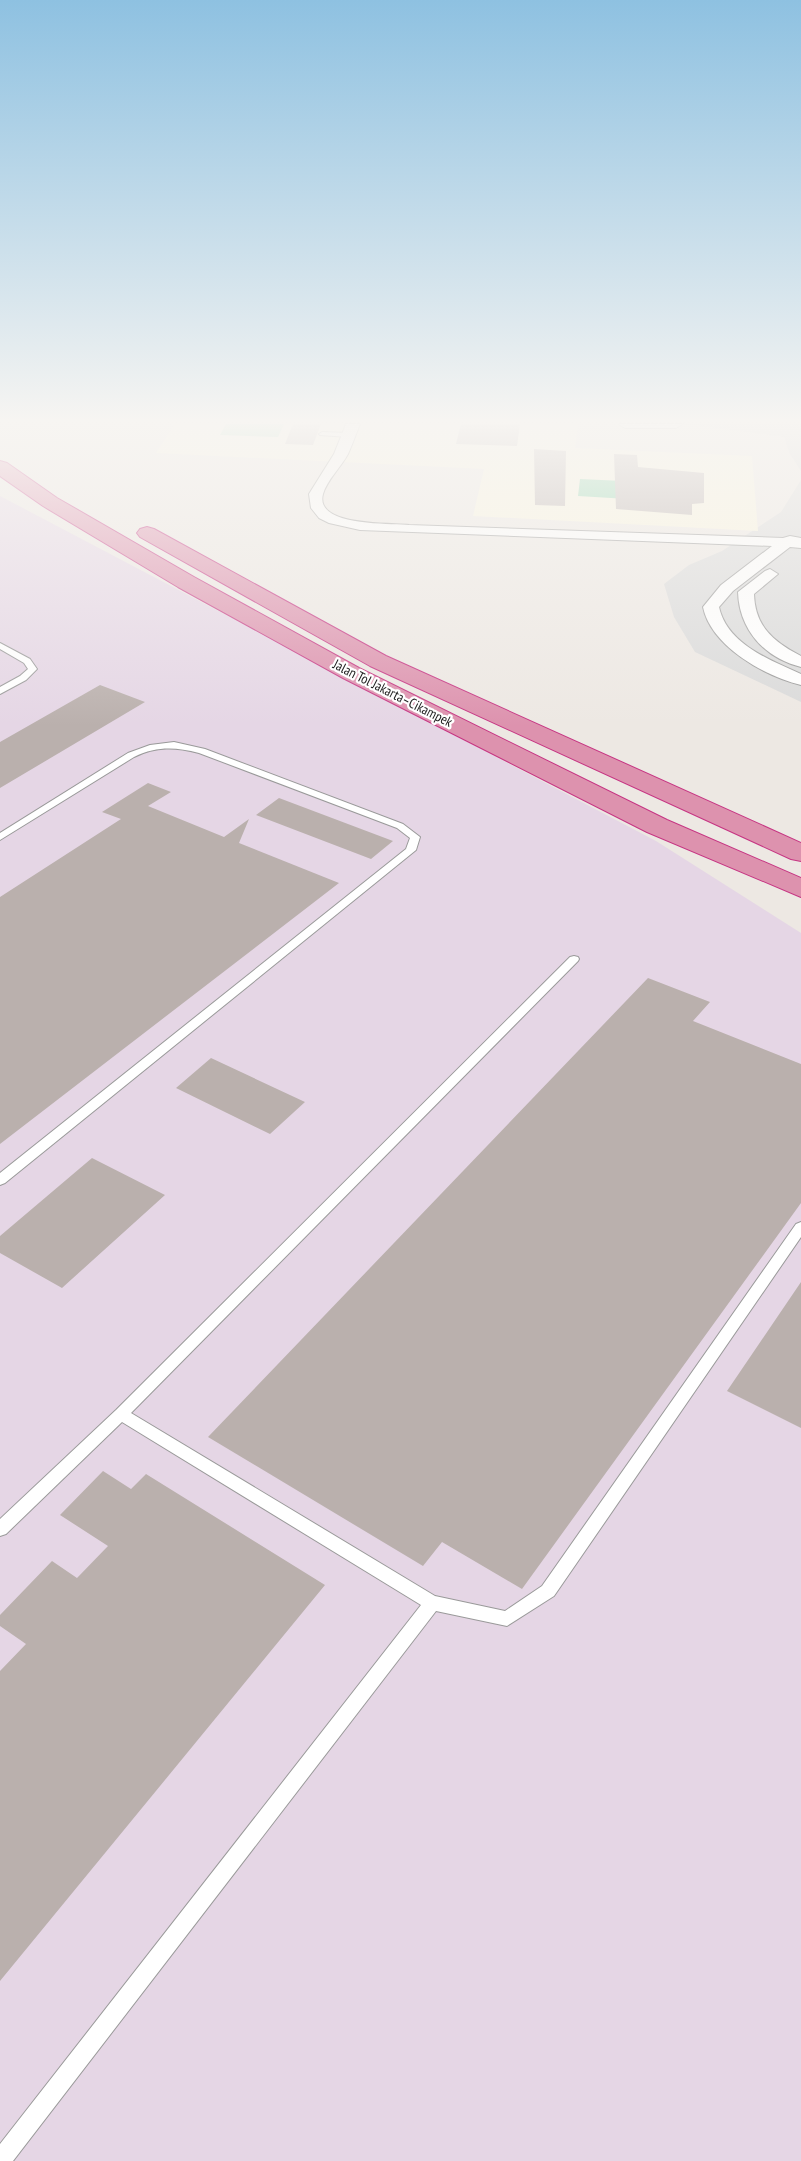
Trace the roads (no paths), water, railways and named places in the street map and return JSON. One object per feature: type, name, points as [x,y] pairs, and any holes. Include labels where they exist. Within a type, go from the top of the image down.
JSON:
[{"type":"highway","name":"Jalan Tol Jakarta–Cikampek","points":[[89,525],[186,582],[351,672],[657,826],[801,888]]},
{"type":"highway","name":"Jalan Tol Jakarta–Cikampek","points":[[133,525],[378,661],[801,853]]},
{"type":"highway","points":[[683,800],[801,845]]},
{"type":"street","points":[[353,525],[794,543]]},
{"type":"street","points":[[801,529],[794,543],[727,588],[711,606],[711,614],[726,638],[771,667],[801,680]]},
{"type":"street","points":[[801,552],[785,561],[746,592],[745,610],[755,630],[782,653],[801,662]]},
{"type":"lane","points":[[0,646],[27,661],[33,669],[23,678],[0,691]]},
{"type":"lane","points":[[0,837],[147,747],[179,744],[400,826],[415,837],[411,850],[0,1180]]},
{"type":"lane","points":[[0,1528],[121,1414],[574,959]]},
{"type":"lane","points":[[121,1414],[432,1603],[507,1619],[548,1591],[801,1227]]},
{"type":"lane","points":[[0,2160],[432,1603]]}]
